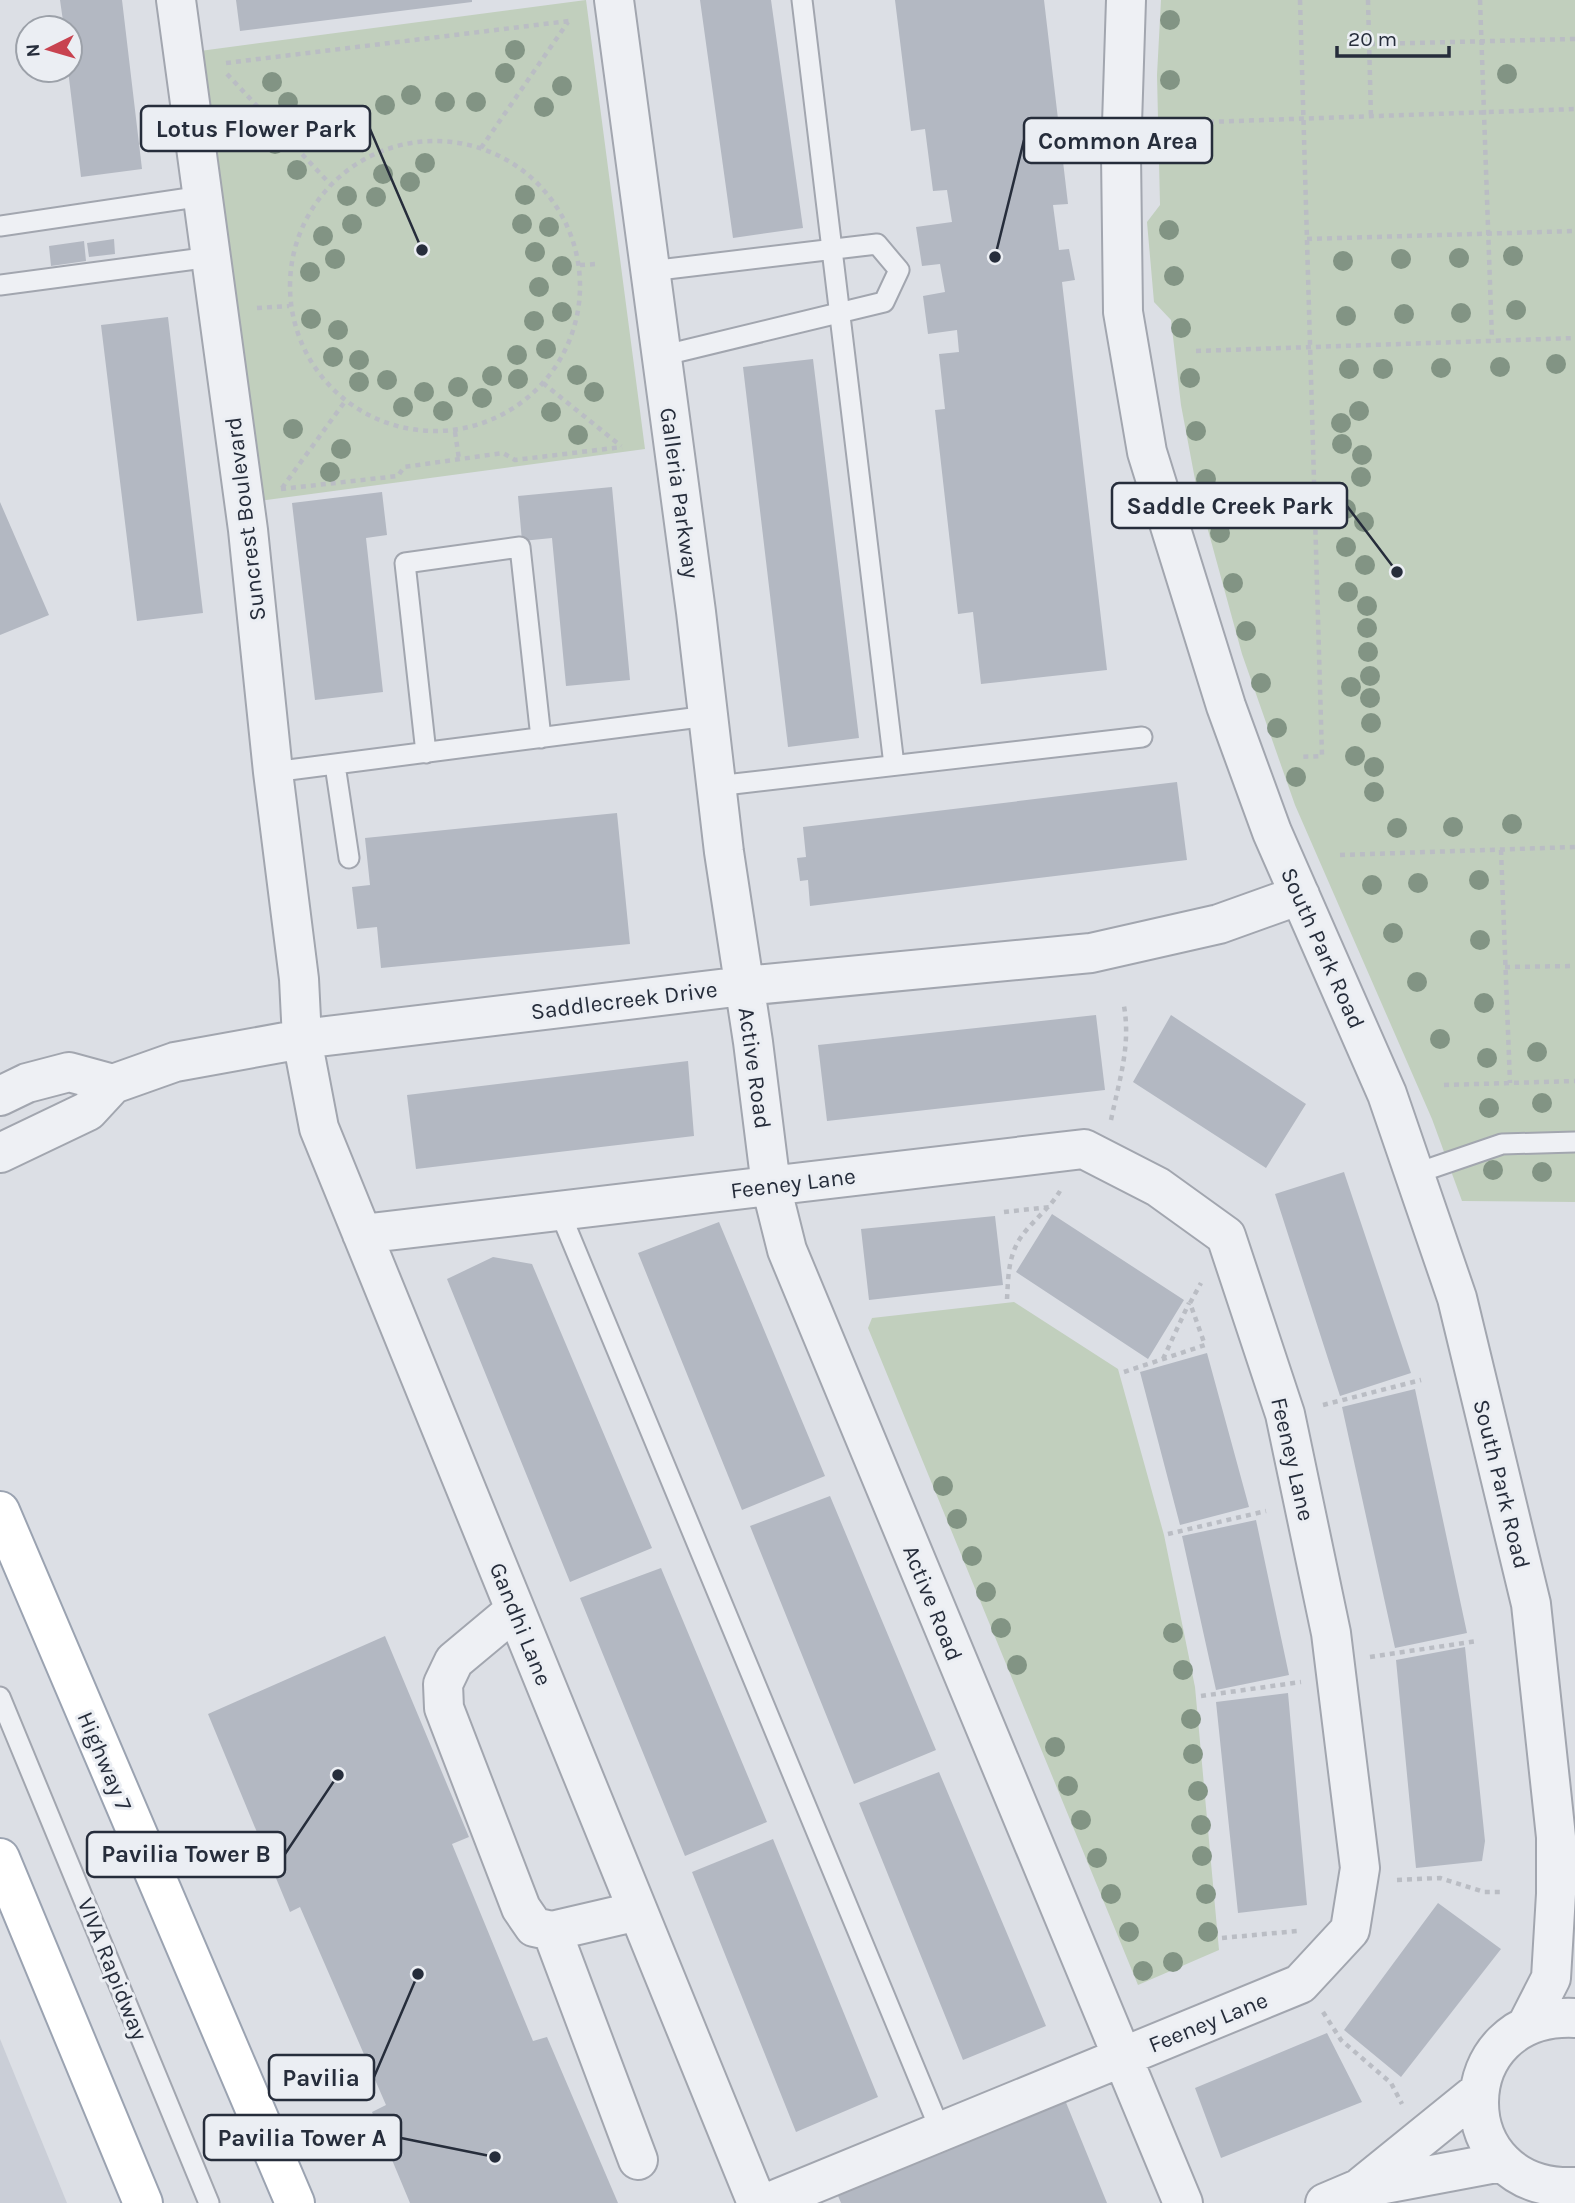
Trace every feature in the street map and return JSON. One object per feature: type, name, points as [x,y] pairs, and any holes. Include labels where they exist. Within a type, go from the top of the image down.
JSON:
[{"type":"main road","name":"Highway 7","points":[[0,1511],[295,2203]]},
{"type":"main road","points":[[0,1858],[143,2203]]},
{"type":"street","name":"Suncrest Boulevard","points":[[176,0],[248,530],[273,772],[299,979],[302,1039]]},
{"type":"street","name":"Galleria Parkway","points":[[614,0],[744,986]]},
{"type":"street","name":"South Park Road","points":[[1126,0],[1121,155],[1123,312],[1146,452],[1226,706],[1272,832],[1387,1094],[1457,1298],[1531,1604],[1556,1837],[1556,1894],[1550,1978],[1527,2025]]},
{"type":"street","name":"Saddlecreek Drive","points":[[0,1153],[88,1111],[113,1084],[175,1062],[302,1039],[744,986],[1091,953],[1219,924],[1300,895]]},
{"type":"street","name":"Active Road","points":[[744,986],[771,1186],[787,1250],[1183,2203]]},
{"type":"street","name":"Gandhi Lane","points":[[302,1039],[319,1128],[757,2203]]},
{"type":"street","points":[[0,1096],[27,1083],[69,1072],[113,1084]]},
{"type":"street","name":"Feeney Lane","points":[[362,1234],[771,1186],[1093,1154]]},
{"type":"street","points":[[1093,1154],[1158,1187],[1226,1236]]},
{"type":"street","name":"Feeney Lane","points":[[767,2203],[1300,1984],[1350,1930],[1360,1868],[1335,1670],[1304,1502],[1284,1414],[1226,1236]]},
{"type":"street","points":[[515,1611],[454,1661],[443,1684],[444,1708],[521,1908],[534,1927],[552,1931],[638,1911]]},
{"type":"street","name":"South Park Road","points":[[1556,1894],[1575,1961]]},
{"type":"street","points":[[552,1931],[638,2160]]},
{"type":"street","points":[[1575,2018],[1553,2017],[1527,2025],[1504,2041],[1486,2064],[1478,2092],[1479,2117],[1487,2141],[1501,2162],[1524,2179],[1552,2188],[1575,2187]]},
{"type":"street","points":[[1341,2196],[1478,2092]]},
{"type":"street","points":[[1341,2196],[1501,2162]]},
{"type":"lane","points":[[802,0],[894,765]]},
{"type":"lane","points":[[0,226],[203,196]]},
{"type":"lane","points":[[650,271],[877,244],[899,270],[884,302],[662,356]]},
{"type":"lane","points":[[0,285],[211,257]]},
{"type":"lane","points":[[426,753],[405,562],[520,547],[541,738]]},
{"type":"lane","points":[[273,772],[708,716]]},
{"type":"lane","points":[[716,786],[1142,737]]},
{"type":"lane","points":[[335,765],[349,858]]},
{"type":"lane","points":[[1415,1174],[1502,1144],[1575,1143]]},
{"type":"lane","points":[[559,1210],[941,2132]]},
{"type":"lane","name":"VIVA Rapidway","points":[[0,1697],[209,2203]]},
{"type":"path","points":[[1300,0],[1322,756],[1300,757]]},
{"type":"path","points":[[1368,0],[1371,118]]},
{"type":"path","points":[[1480,0],[1492,340]]},
{"type":"path","points":[[226,63],[569,21],[481,148]]},
{"type":"path","points":[[1370,44],[1575,39]]},
{"type":"path","points":[[227,74],[331,186]]},
{"type":"path","points":[[1179,123],[1575,109]]},
{"type":"path","points":[[440,139],[489,150],[533,177],[564,217],[580,265],[579,311],[564,355],[536,391],[498,418],[454,432],[409,431],[365,415],[329,387],[303,350],[289,306],[292,255],[311,208],[331,186],[345,170],[390,146],[440,139]]},
{"type":"path","points":[[1307,239],[1489,231],[1575,231]]},
{"type":"path","points":[[580,265],[597,264]]},
{"type":"path","points":[[257,308],[289,306]]},
{"type":"path","points":[[1196,351],[1575,338]]},
{"type":"path","points":[[346,400],[281,489],[398,476],[404,467],[503,453],[515,460],[622,447],[543,383]]},
{"type":"path","points":[[454,432],[459,459]]},
{"type":"path","points":[[1340,855],[1575,847]]},
{"type":"path","points":[[1501,850],[1510,1083]]},
{"type":"path","points":[[1505,967],[1575,966]]},
{"type":"path","points":[[1007,1299],[1008,1270],[1015,1247],[1093,1154],[1126,1056],[1128,1029],[1124,1006]]},
{"type":"path","points":[[1444,1085],[1575,1081]]},
{"type":"path","points":[[1004,1212],[1051,1207]]},
{"type":"path","points":[[1163,1359],[1226,1236]]},
{"type":"path","points":[[1124,1372],[1205,1345],[1190,1303]]},
{"type":"path","points":[[1284,1414],[1421,1380]]},
{"type":"path","points":[[1168,1534],[1304,1502]]},
{"type":"path","points":[[1201,1696],[1477,1640]]},
{"type":"path","points":[[1360,1868],[1399,1880],[1440,1878],[1483,1892],[1502,1892]]},
{"type":"path","points":[[1222,1938],[1295,1929],[1330,1952]]},
{"type":"path","points":[[1300,1984],[1322,2010],[1340,2040],[1391,2083],[1402,2104]]},
{"type":"shaded area","points":[[0,2039],[67,2203],[0,2203]]},
{"type":"green space","points":[[586,0],[645,449],[259,501],[200,51]]},
{"type":"green space","points":[[1161,0],[1575,0],[1575,1202],[1462,1201],[1432,1119],[1295,805],[1242,654],[1197,490],[1181,405],[1171,320],[1154,302],[1147,222],[1160,205],[1157,75]]},
{"type":"green space","points":[[1014,1302],[1118,1369],[1164,1535],[1195,1687],[1219,1950],[1138,1985],[868,1328],[872,1318]]},
{"type":"building","points":[[60,0],[122,0],[142,169],[81,177],[70,84],[84,84],[84,14],[62,14]]},
{"type":"building","points":[[236,0],[472,0],[472,2],[240,31]]},
{"type":"building","points":[[700,0],[771,0],[803,228],[733,238]]},
{"type":"building","points":[[895,0],[1044,0],[1068,204],[1053,205],[1059,250],[1069,249],[1075,280],[1062,282],[1107,670],[981,684],[973,612],[958,614],[935,410],[945,409],[939,354],[959,352],[957,330],[928,334],[923,296],[945,292],[940,264],[922,266],[916,227],[952,222],[947,190],[933,191],[925,129],[911,131]]},
{"type":"building","points":[[114,239],[115,254],[89,257],[87,243]]},
{"type":"building","points":[[84,241],[86,261],[51,266],[49,246]]},
{"type":"building","points":[[168,317],[203,613],[137,621],[101,325]]},
{"type":"building","points":[[813,359],[859,738],[788,747],[743,367]]},
{"type":"building","points":[[612,487],[630,680],[566,686],[552,538],[522,541],[518,496]]},
{"type":"building","points":[[382,492],[387,535],[366,538],[383,692],[315,700],[292,503]]},
{"type":"building","points":[[0,502],[49,615],[0,635]]},
{"type":"building","points":[[1177,782],[1187,860],[810,906],[808,880],[800,881],[797,858],[806,857],[803,827]]},
{"type":"building","points":[[617,813],[630,944],[381,968],[377,927],[357,929],[352,887],[370,885],[365,838]]},
{"type":"building","points":[[1096,1015],[1105,1090],[827,1121],[818,1045]]},
{"type":"building","points":[[1171,1015],[1306,1104],[1266,1168],[1133,1082]]},
{"type":"building","points":[[688,1061],[694,1136],[416,1169],[407,1095]]},
{"type":"building","points":[[1344,1172],[1411,1373],[1340,1396],[1275,1194]]},
{"type":"building","points":[[1052,1214],[1184,1300],[1148,1359],[1016,1272]]},
{"type":"building","points":[[995,1216],[1003,1285],[869,1300],[861,1229]]},
{"type":"building","points":[[719,1222],[825,1476],[742,1510],[638,1253]]},
{"type":"building","points":[[493,1257],[532,1264],[652,1548],[570,1582],[447,1279]]},
{"type":"building","points":[[1207,1353],[1249,1507],[1180,1525],[1140,1372]]},
{"type":"building","points":[[1415,1389],[1467,1633],[1395,1648],[1342,1407]]},
{"type":"building","points":[[830,1496],[936,1750],[854,1784],[750,1526]]},
{"type":"building","points":[[1256,1520],[1289,1675],[1216,1690],[1182,1536]]},
{"type":"building","points":[[661,1568],[767,1822],[685,1856],[580,1598]]},
{"type":"building","points":[[385,1636],[469,1837],[452,1844],[533,2041],[547,2037],[618,2203],[410,2203],[372,2112],[386,2105],[300,1907],[290,1912],[208,1714]]},
{"type":"building","points":[[1465,1647],[1485,1841],[1482,1861],[1416,1868],[1396,1660]]},
{"type":"building","points":[[1288,1693],[1307,1905],[1238,1913],[1216,1702]]},
{"type":"building","points":[[939,1772],[1046,2026],[963,2060],[859,1803]]},
{"type":"building","points":[[773,1839],[878,2097],[796,2132],[692,1872]]},
{"type":"building","points":[[1438,1903],[1501,1949],[1401,2077],[1344,2030]]},
{"type":"building","points":[[1327,2033],[1362,2102],[1221,2158],[1195,2088]]},
{"type":"building","points":[[1065,2100],[1107,2203],[841,2203],[836,2191]]},
{"type":"place","name":"Lotus Flower Park","points":[[422,250]]},
{"type":"place","name":"Common Area","points":[[995,257]]},
{"type":"place","name":"Saddle Creek Park","points":[[1397,572]]},
{"type":"place","name":"Pavilia Tower B","points":[[338,1775]]},
{"type":"place","name":"Pavilia","points":[[418,1974]]},
{"type":"place","name":"Pavilia Tower A","points":[[495,2157]]}]
